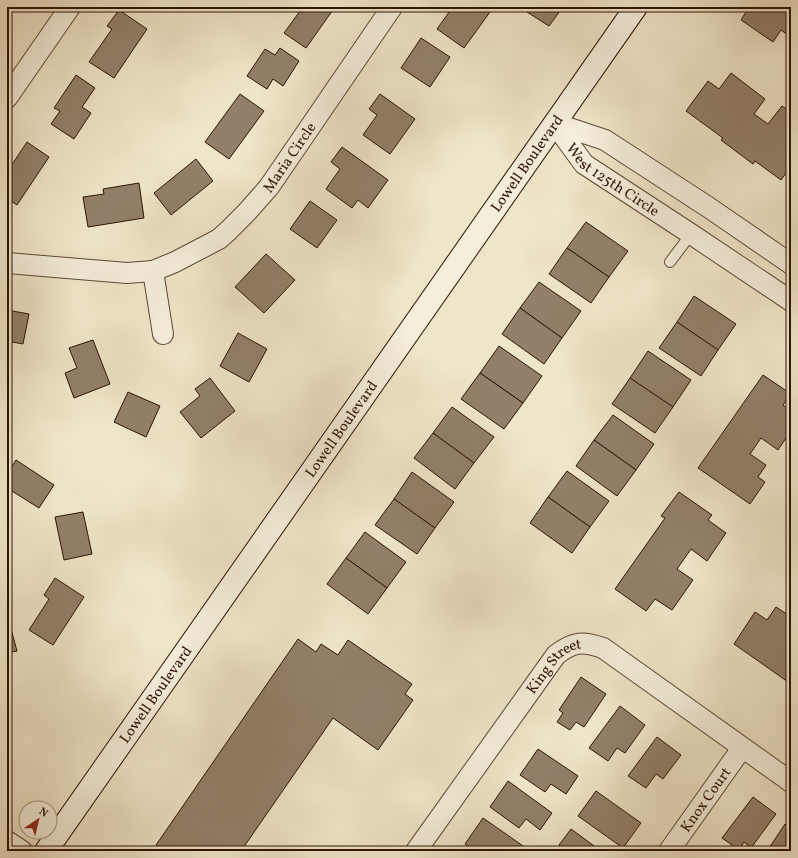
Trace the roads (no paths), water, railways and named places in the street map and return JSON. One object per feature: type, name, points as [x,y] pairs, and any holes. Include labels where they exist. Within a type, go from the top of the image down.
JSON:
[{"type":"main road","name":"Lowell Boulevard","points":[[46,851],[636,7]]},
{"type":"street","points":[[7,98],[70,7]]},
{"type":"street","name":"Maria Circle","points":[[7,263],[127,274],[153,271],[175,262],[219,238],[247,212],[269,187],[392,7]]},
{"type":"street","name":"West 125th Circle","points":[[554,124],[584,164],[791,301]]},
{"type":"street","name":"West 125th Circle","points":[[554,124],[605,140],[708,207],[791,264]]},
{"type":"street","points":[[153,271],[163,334]]},
{"type":"street","name":"King Street","points":[[416,851],[556,655],[566,647],[576,643],[589,643],[603,648],[791,782]]},
{"type":"street","name":"Knox Court","points":[[669,851],[742,748]]},
{"type":"street","points":[[7,841],[22,851]]},
{"type":"lane","points":[[670,262],[691,234]]}]
